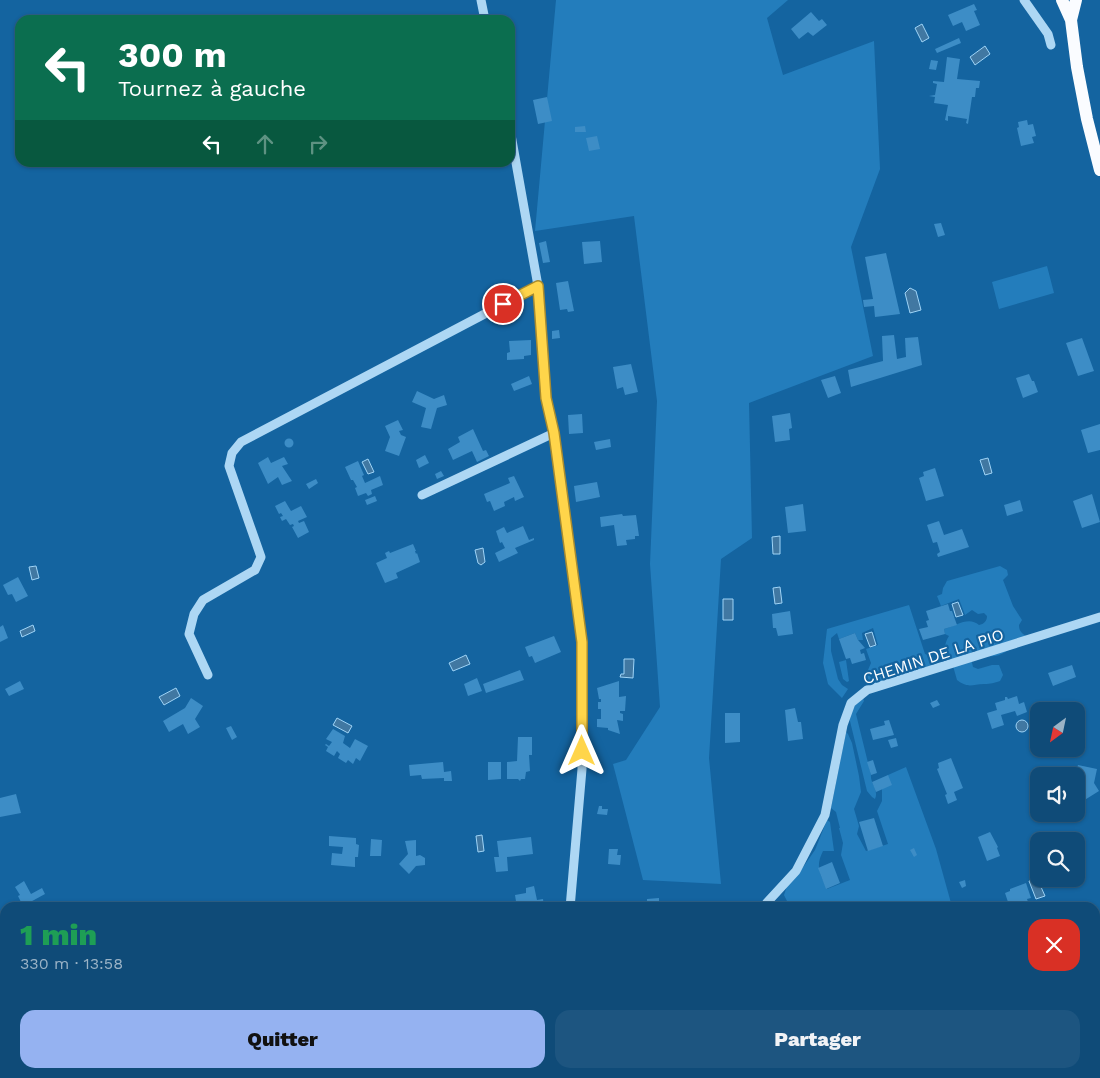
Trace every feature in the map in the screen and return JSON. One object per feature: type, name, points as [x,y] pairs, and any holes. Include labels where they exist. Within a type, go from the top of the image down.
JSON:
[{"type":"main road","points":[[1062,0],[1071,20],[1080,87],[1100,170]]},
{"type":"main road","points":[[1071,20],[1076,0]]},
{"type":"street","points":[[481,0],[484,15]]},
{"type":"street","points":[[1024,0],[1048,34],[1051,45]]},
{"type":"street","points":[[515,157],[538,286],[546,398],[554,433],[582,642],[582,769],[571,902]]},
{"type":"street","points":[[208,675],[189,634],[194,614],[203,600],[256,570],[261,557],[229,466],[232,453],[241,442],[538,286]]},
{"type":"street","points":[[422,495],[554,433]]},
{"type":"street","name":"CHEMIN DE LA PIO","points":[[768,902],[796,871],[825,815],[843,725],[851,703],[866,690],[1100,616]]},
{"type":"shaded area","points":[[556,0],[788,0],[767,18],[783,75],[874,41],[880,169],[851,247],[873,356],[749,403],[752,538],[721,559],[709,758],[721,884],[643,880],[613,764],[626,760],[660,707],[650,564],[657,401],[634,216],[535,231]]},
{"type":"shaded area","points":[[922,24],[929,38],[922,42],[915,28]]},
{"type":"shaded area","points":[[985,46],[990,54],[975,65],[970,57]]},
{"type":"shaded area","points":[[1047,266],[1054,293],[999,309],[992,282]]},
{"type":"shaded area","points":[[910,288],[916,291],[921,310],[910,313],[905,293]]},
{"type":"shaded area","points":[[988,458],[992,473],[985,475],[980,460]]},
{"type":"shaded area","points":[[368,459],[374,472],[368,474],[362,462]]},
{"type":"shaded area","points":[[780,536],[780,554],[773,554],[772,537]]},
{"type":"shaded area","points":[[483,548],[485,562],[481,565],[478,563],[475,550]]},
{"type":"shaded area","points":[[36,566],[39,578],[32,580],[29,567]]},
{"type":"shaded area","points":[[1000,566],[1007,570],[1008,575],[1003,580],[1013,606],[1022,620],[1019,625],[1020,630],[1026,636],[1009,650],[999,655],[988,656],[974,649],[970,654],[973,667],[978,669],[999,665],[1003,675],[1000,681],[994,683],[965,684],[957,680],[953,666],[943,658],[945,644],[949,636],[945,634],[944,629],[967,621],[981,625],[986,621],[987,616],[984,613],[978,614],[972,610],[965,615],[959,599],[941,606],[937,596],[942,594],[947,581]]},
{"type":"shaded area","points":[[780,587],[782,603],[775,604],[773,588]]},
{"type":"shaded area","points":[[723,599],[733,599],[733,620],[723,620]]},
{"type":"shaded area","points":[[958,602],[963,615],[956,617],[952,604]]},
{"type":"shaded area","points":[[909,605],[925,654],[932,656],[937,663],[892,680],[867,685],[864,682],[864,677],[872,674],[868,670],[871,663],[866,649],[878,645],[873,628],[862,633],[863,640],[858,640],[855,633],[839,639],[837,633],[831,638],[831,651],[838,679],[848,689],[842,698],[828,684],[823,663],[827,629]]},
{"type":"shaded area","points":[[33,625],[35,631],[22,637],[20,631]]},
{"type":"shaded area","points":[[872,632],[876,645],[870,647],[865,634]]},
{"type":"shaded area","points":[[466,655],[470,664],[453,671],[449,663]]},
{"type":"shaded area","points":[[624,659],[634,659],[633,678],[620,677],[621,674],[624,674]]},
{"type":"shaded area","points":[[846,660],[849,681],[847,682],[843,679],[839,662]]},
{"type":"shaded area","points":[[176,688],[180,696],[164,705],[159,697]]},
{"type":"shaded area","points":[[863,698],[864,701],[856,714],[876,793],[875,799],[867,791],[849,717],[855,704]]},
{"type":"shaded area","points":[[337,718],[352,726],[348,733],[333,725]]},
{"type":"shaded area","points":[[1020,720],[1024,720],[1028,726],[1024,732],[1020,732],[1016,728],[1016,724]]},
{"type":"shaded area","points":[[846,732],[852,743],[861,792],[854,809],[859,826],[857,834],[866,851],[888,844],[877,811],[882,801],[882,789],[888,775],[906,767],[936,849],[951,902],[788,902],[784,895],[789,880],[799,873],[815,850],[827,820],[830,822],[834,851],[823,851],[819,861],[821,874],[827,889],[850,880],[841,855],[843,843],[836,812],[831,808]]},
{"type":"shaded area","points":[[482,835],[484,851],[478,852],[476,836]]},
{"type":"shaded area","points":[[1031,887],[1041,887],[1045,896],[1036,899]]},
{"type":"building","points":[[974,4],[977,10],[974,11],[980,25],[966,31],[962,22],[953,26],[948,15]]},
{"type":"building","points":[[811,12],[819,21],[822,19],[827,25],[813,36],[808,32],[799,39],[791,29]]},
{"type":"building","points":[[959,38],[961,43],[937,53],[935,49]]},
{"type":"building","points":[[947,57],[960,59],[957,79],[980,81],[979,88],[976,88],[975,97],[972,97],[968,124],[966,123],[967,119],[948,116],[948,121],[945,120],[948,105],[934,103],[935,97],[929,96],[935,95],[937,84],[933,83],[933,81],[944,82]]},
{"type":"building","points":[[931,60],[938,61],[936,70],[929,69]]},
{"type":"building","points":[[547,97],[552,121],[538,124],[533,100]]},
{"type":"building","points":[[1027,120],[1028,125],[1033,124],[1036,136],[1032,137],[1034,143],[1021,146],[1017,128],[1019,127],[1018,122]]},
{"type":"building","points":[[585,126],[586,132],[575,132],[575,127]]},
{"type":"building","points":[[597,136],[600,149],[589,151],[586,138]]},
{"type":"building","points":[[941,223],[945,235],[938,237],[934,224]]},
{"type":"building","points":[[546,241],[550,262],[543,263],[539,243]]},
{"type":"building","points":[[600,241],[602,262],[584,264],[582,242]]},
{"type":"building","points":[[886,253],[900,314],[875,317],[874,306],[864,307],[863,300],[873,299],[865,257]]},
{"type":"building","points":[[568,281],[574,311],[568,312],[567,309],[560,310],[556,283]]},
{"type":"building","points":[[559,330],[560,338],[552,339],[552,331]]},
{"type":"building","points":[[894,335],[897,359],[906,357],[905,338],[918,337],[922,365],[851,387],[848,370],[883,361],[882,336]]},
{"type":"building","points":[[1082,338],[1094,371],[1078,376],[1066,343]]},
{"type":"building","points":[[531,340],[531,355],[524,356],[524,359],[507,360],[507,353],[510,352],[509,341]]},
{"type":"building","points":[[631,364],[638,392],[625,395],[623,387],[617,389],[613,367]]},
{"type":"building","points":[[1029,374],[1038,392],[1023,398],[1016,378]]},
{"type":"building","points":[[529,376],[532,384],[514,391],[511,384]]},
{"type":"building","points":[[835,376],[841,393],[828,398],[821,380]]},
{"type":"building","points":[[417,391],[434,399],[444,395],[447,405],[437,408],[431,429],[421,427],[426,408],[412,402]]},
{"type":"building","points":[[790,413],[792,428],[789,429],[790,440],[775,442],[772,416]]},
{"type":"building","points":[[582,414],[583,433],[569,434],[568,415]]},
{"type":"building","points":[[398,420],[403,430],[399,431],[401,435],[406,437],[399,456],[385,451],[390,437],[385,426]]},
{"type":"building","points":[[1100,424],[1100,450],[1088,453],[1081,430]]},
{"type":"building","points":[[473,429],[483,451],[486,450],[489,456],[477,462],[472,451],[453,460],[448,449],[460,442],[458,437]]},
{"type":"building","points":[[289,439],[293,443],[289,447],[285,443]]},
{"type":"building","points":[[610,439],[611,447],[596,450],[594,442]]},
{"type":"building","points":[[425,455],[429,463],[419,468],[416,460]]},
{"type":"building","points":[[268,457],[271,463],[284,457],[288,464],[282,466],[292,481],[282,485],[278,477],[268,484],[258,463]]},
{"type":"building","points":[[358,461],[365,483],[380,476],[383,485],[371,490],[372,494],[368,496],[366,493],[358,496],[355,488],[357,487],[353,480],[351,480],[345,467]]},
{"type":"building","points":[[935,468],[944,496],[926,501],[919,478],[924,476],[923,472]]},
{"type":"building","points":[[441,471],[444,476],[437,479],[435,474]]},
{"type":"building","points":[[514,476],[524,497],[515,501],[514,497],[504,502],[505,506],[494,511],[490,501],[487,502],[484,494],[510,483],[508,478]]},
{"type":"building","points":[[316,479],[318,483],[309,489],[306,484]]},
{"type":"building","points":[[597,482],[600,497],[576,502],[574,486]]},
{"type":"building","points":[[1092,494],[1100,522],[1082,528],[1073,501]]},
{"type":"building","points":[[375,496],[377,501],[367,505],[365,500]]},
{"type":"building","points":[[1020,500],[1023,511],[1007,516],[1004,505]]},
{"type":"building","points":[[285,501],[291,511],[301,506],[307,517],[298,521],[299,523],[304,521],[309,532],[298,538],[292,527],[294,526],[293,524],[290,525],[286,519],[282,521],[280,517],[283,516],[281,513],[279,514],[275,506]]},
{"type":"building","points":[[803,504],[806,531],[788,533],[785,507]]},
{"type":"building","points":[[622,514],[623,516],[636,515],[639,536],[635,536],[635,539],[626,540],[627,545],[617,546],[614,525],[601,527],[600,517]]},
{"type":"building","points":[[939,521],[944,535],[962,529],[969,547],[938,557],[937,554],[940,552],[937,542],[933,543],[927,525]]},
{"type":"building","points":[[523,526],[529,540],[534,538],[534,540],[515,548],[518,553],[499,562],[495,553],[505,548],[502,542],[500,543],[496,531],[504,527],[507,533]]},
{"type":"building","points":[[413,544],[420,562],[396,573],[398,578],[385,583],[376,563],[387,558],[385,553],[389,551],[390,553]]},
{"type":"building","points":[[18,577],[28,596],[16,602],[12,594],[8,595],[3,585]]},
{"type":"building","points":[[948,604],[957,625],[944,629],[945,634],[923,640],[919,629],[928,627],[926,621],[929,620],[926,611]]},
{"type":"building","points":[[790,611],[793,634],[778,636],[776,628],[773,628],[772,614]]},
{"type":"building","points":[[3,625],[8,638],[0,642],[0,627]]},
{"type":"building","points":[[855,633],[865,648],[860,650],[861,654],[864,653],[866,660],[852,664],[850,658],[846,659],[839,639]]},
{"type":"building","points":[[554,636],[561,652],[535,663],[532,656],[529,657],[525,647]]},
{"type":"building","points":[[1072,665],[1076,677],[1053,686],[1048,673]]},
{"type":"building","points":[[520,670],[524,680],[486,693],[483,684]]},
{"type":"building","points":[[477,678],[482,691],[468,696],[464,684]]},
{"type":"building","points":[[20,681],[24,689],[9,696],[5,689]]},
{"type":"building","points":[[619,681],[619,697],[626,696],[625,711],[620,711],[623,714],[623,721],[617,720],[620,734],[608,730],[608,728],[597,727],[597,719],[601,719],[601,709],[598,709],[598,702],[601,702],[601,699],[599,699],[597,688]]},
{"type":"building","points":[[1017,696],[1019,704],[1024,702],[1027,712],[1017,716],[1015,711],[1001,715],[1004,725],[992,729],[987,713],[997,710],[995,703],[1005,700],[1005,697],[1008,699]]},
{"type":"building","points":[[191,698],[203,706],[195,719],[200,727],[188,734],[183,724],[169,732],[163,721],[185,708]]},
{"type":"building","points":[[937,700],[940,705],[933,708],[930,703]]},
{"type":"building","points":[[795,708],[798,722],[801,722],[803,739],[788,741],[785,710]]},
{"type":"building","points":[[725,713],[740,713],[740,742],[725,743]]},
{"type":"building","points":[[889,720],[894,735],[873,740],[870,729],[885,725],[884,721]]},
{"type":"building","points":[[231,726],[237,737],[232,740],[226,728]]},
{"type":"building","points":[[333,729],[345,736],[343,743],[350,748],[355,739],[368,746],[360,761],[356,758],[353,764],[348,760],[346,763],[338,758],[340,754],[337,751],[334,756],[326,751],[328,747],[325,745],[329,746],[332,742],[326,739]]},
{"type":"building","points":[[518,737],[532,737],[532,755],[529,755],[530,771],[526,772],[525,779],[520,781],[518,779],[507,779],[507,762],[517,761]]},
{"type":"building","points":[[896,738],[898,746],[891,748],[888,740]]},
{"type":"building","points":[[951,758],[963,788],[954,792],[957,800],[948,804],[945,795],[947,794],[937,769],[939,768],[938,763]]},
{"type":"building","points":[[873,760],[877,773],[871,775],[867,762]]},
{"type":"building","points":[[443,762],[444,772],[451,771],[452,781],[444,781],[444,778],[422,779],[421,775],[410,776],[409,765]]},
{"type":"building","points":[[488,762],[501,762],[501,779],[488,780]]},
{"type":"building","points":[[1078,765],[1097,769],[1094,783],[1099,791],[1085,800],[1085,767],[1077,767]]},
{"type":"building","points":[[888,775],[892,785],[876,792],[872,782]]},
{"type":"building","points":[[16,794],[21,813],[0,817],[0,798]]},
{"type":"building","points":[[599,806],[602,806],[602,809],[608,809],[607,815],[597,814]]},
{"type":"building","points":[[874,818],[883,846],[868,851],[859,822]]},
{"type":"building","points":[[990,832],[998,847],[1000,856],[987,861],[978,837]]},
{"type":"building","points":[[329,836],[356,838],[356,844],[359,845],[358,857],[355,857],[355,867],[331,865],[332,853],[342,854],[343,847],[329,846]]},
{"type":"building","points":[[531,837],[533,854],[507,857],[508,871],[496,872],[494,857],[499,857],[497,841]]},
{"type":"building","points":[[371,839],[382,840],[381,856],[370,856]]},
{"type":"building","points":[[416,840],[416,856],[420,855],[425,858],[425,865],[416,866],[409,874],[399,864],[408,854],[405,841]]},
{"type":"building","points":[[914,848],[917,855],[914,857],[910,850]]},
{"type":"building","points":[[609,849],[618,849],[617,855],[621,855],[620,865],[608,864]]},
{"type":"building","points":[[832,862],[840,883],[826,889],[818,868]]},
{"type":"building","points":[[965,880],[966,886],[962,888],[959,882]]},
{"type":"building","points":[[24,881],[31,894],[42,888],[45,894],[30,902],[21,902],[18,896],[20,895],[15,887]]},
{"type":"building","points":[[1026,883],[1031,898],[1027,899],[1028,902],[1008,902],[1005,893],[1010,891],[1010,889]]},
{"type":"building","points":[[534,886],[537,900],[543,899],[543,902],[516,902],[515,895],[526,893],[526,888]]},
{"type":"building","points":[[659,898],[659,902],[647,902],[647,899]]},
{"type":"route","points":[[503,304],[538,286],[546,398],[554,433],[582,642],[582,751]]}]
